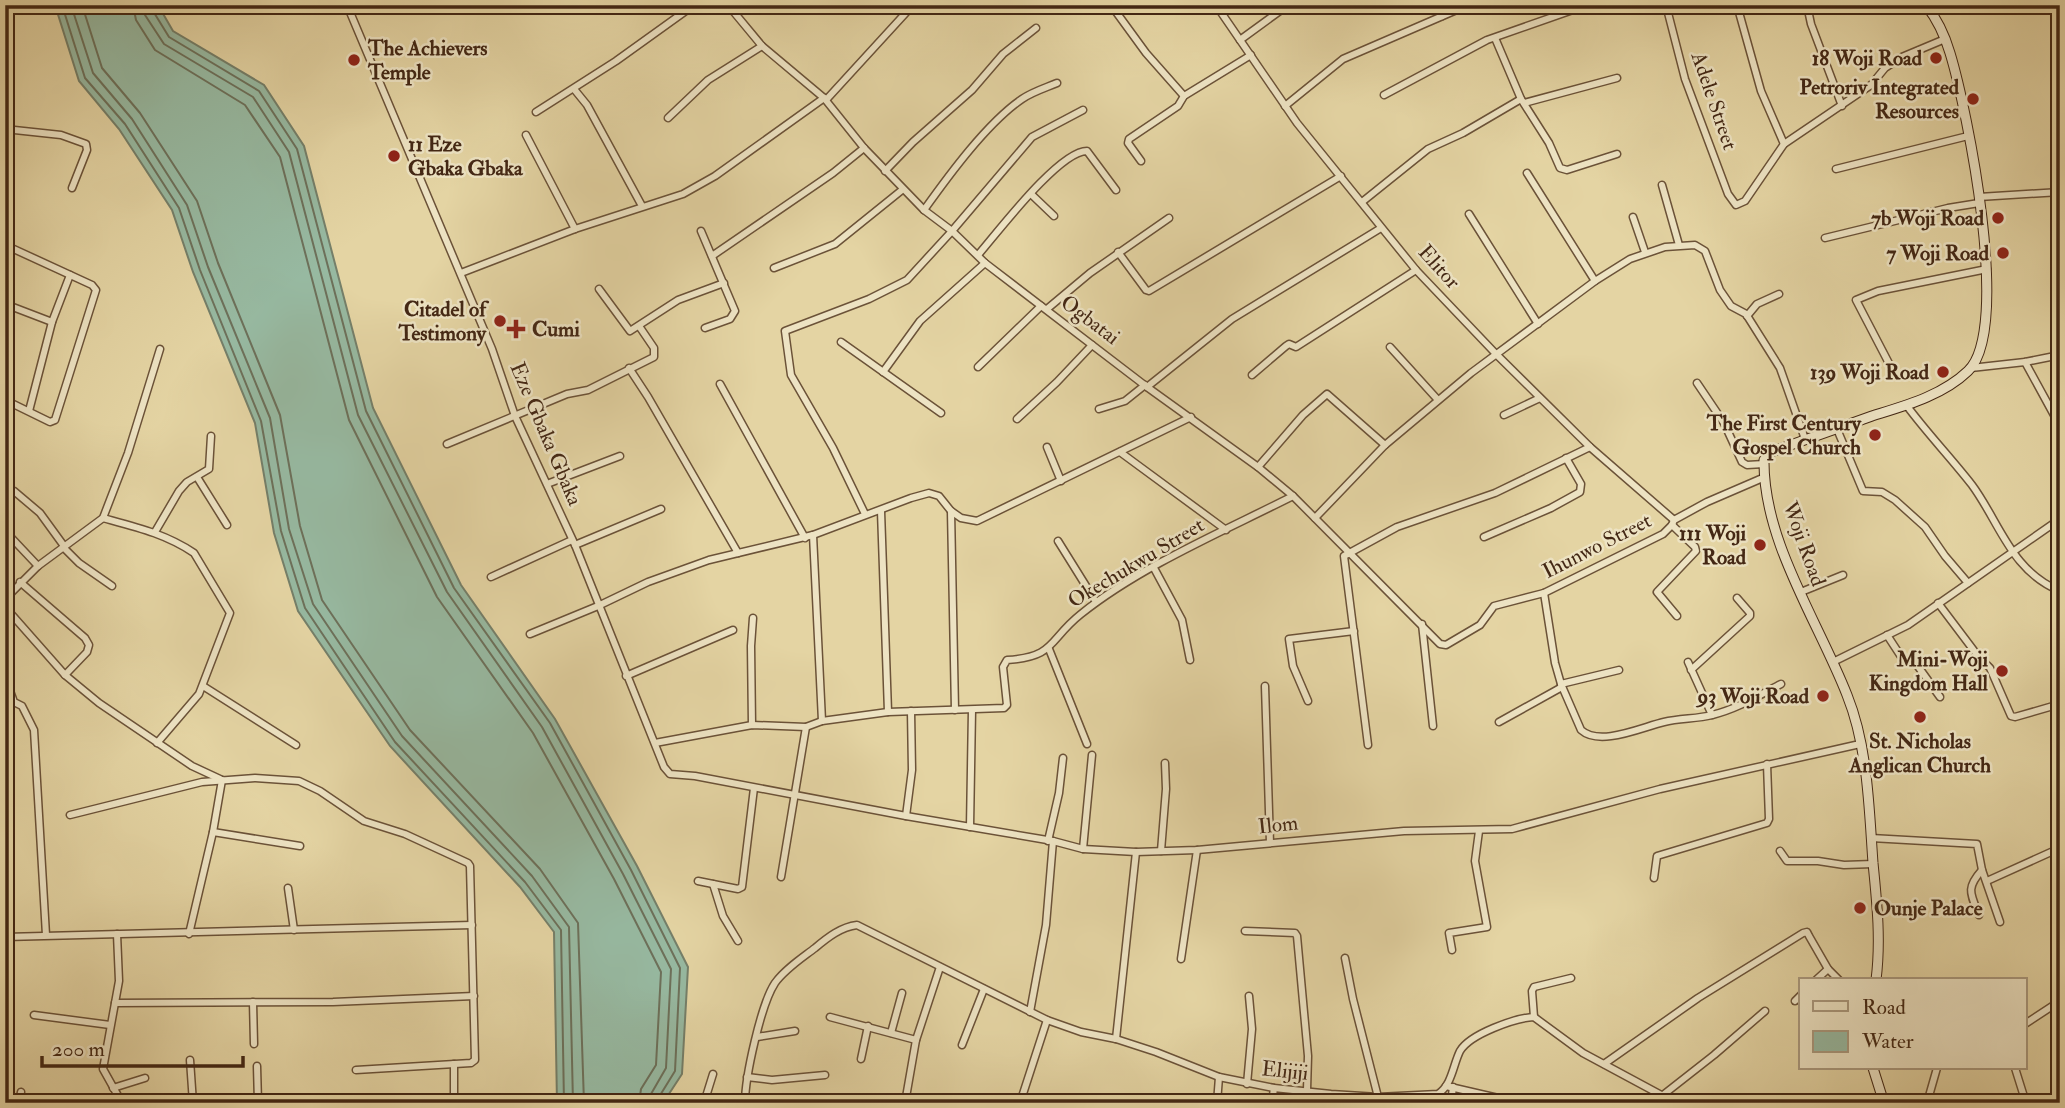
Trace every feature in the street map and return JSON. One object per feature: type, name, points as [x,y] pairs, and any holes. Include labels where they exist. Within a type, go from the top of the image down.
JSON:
[{"type":"main road","points":[[1764,464],[1766,456],[1771,452],[1907,406],[1949,384],[1971,368],[1985,324],[1987,269],[1979,200],[1955,71],[1945,39],[1926,5]]},
{"type":"main road","name":"Woji Road","points":[[1764,464],[1774,525],[1852,708],[1860,744],[1879,932],[1876,978]]},
{"type":"main road","points":[[1874,1070],[1884,1103]]},
{"type":"street","name":"Eze Gbaka Gbaka","points":[[347,5],[461,273],[492,349],[515,416],[573,542],[667,772],[695,776]]},
{"type":"street","points":[[536,112],[574,89],[694,5]]},
{"type":"street","name":"Ogbatai","points":[[727,5],[762,46],[825,99],[864,148],[924,210],[952,231],[985,263],[1293,496],[1440,644],[1446,645]]},
{"type":"street","points":[[461,273],[575,229],[683,194],[708,180],[825,99],[913,5]]},
{"type":"street","points":[[1111,5],[1146,53],[1184,96]]},
{"type":"street","name":"Elitor","points":[[1216,5],[1285,106],[1416,270],[1540,398],[1695,547],[1696,551],[1657,592],[1677,616]]},
{"type":"street","points":[[1240,40],[1288,5]]},
{"type":"street","points":[[1436,5],[1442,16]]},
{"type":"street","points":[[1285,106],[1343,59],[1468,5]]},
{"type":"street","points":[[1384,95],[1495,38],[1587,5]]},
{"type":"street","name":"Adele Street","points":[[1666,5],[1685,79],[1728,194],[1737,205],[1745,201],[1784,144]]},
{"type":"street","points":[[1737,5],[1761,91],[1784,144],[1871,85],[1885,68],[1902,57],[1945,39]]},
{"type":"street","points":[[1807,5],[1811,24],[1842,106]]},
{"type":"street","points":[[2057,5],[2060,16]]},
{"type":"street","points":[[885,171],[913,142],[972,90],[1003,54],[1036,28]]},
{"type":"street","points":[[1495,38],[1522,101],[1549,143],[1560,169],[1567,170],[1617,153]]},
{"type":"street","points":[[668,118],[708,80],[762,46]]},
{"type":"street","points":[[1141,162],[1128,143],[1129,139],[1178,106],[1184,96],[1251,55]]},
{"type":"street","points":[[1362,202],[1428,149],[1464,133],[1522,101],[1617,78]]},
{"type":"street","points":[[924,210],[1000,117],[1025,97],[1057,83]]},
{"type":"street","points":[[574,89],[587,105],[642,206]]},
{"type":"street","points":[[865,514],[841,463],[790,374],[784,333],[869,299],[907,280],[952,231],[1031,136],[1083,110]]},
{"type":"street","points":[[5,129],[61,135],[86,144],[87,150],[72,188]]},
{"type":"street","points":[[526,135],[575,229]]},
{"type":"street","points":[[1836,169],[1968,136]]},
{"type":"street","points":[[712,256],[833,173],[864,148]]},
{"type":"street","points":[[978,255],[1046,175],[1084,150],[1116,190]]},
{"type":"street","points":[[1527,173],[1595,281]]},
{"type":"street","points":[[1118,252],[1149,291],[1341,176]]},
{"type":"street","points":[[1662,185],[1679,245]]},
{"type":"street","points":[[774,268],[835,244],[902,190]]},
{"type":"street","points":[[1825,238],[1979,200],[2060,191]]},
{"type":"street","points":[[1031,194],[1054,216]]},
{"type":"street","points":[[1469,214],[1538,324]]},
{"type":"street","points":[[1633,217],[1645,252]]},
{"type":"street","points":[[978,367],[1076,282],[1169,218]]},
{"type":"street","points":[[1099,408],[1125,401],[1232,318],[1381,228]]},
{"type":"street","points":[[701,230],[735,308],[734,315],[705,328]]},
{"type":"street","points":[[5,245],[92,285],[96,290],[55,420],[50,422],[5,400]]},
{"type":"street","points":[[1315,518],[1385,445],[1496,354],[1595,281],[1645,252],[1679,245],[1702,247],[1728,302],[1747,316],[1780,368],[1805,439]]},
{"type":"street","points":[[883,372],[920,321],[985,263]]},
{"type":"street","points":[[1894,373],[1856,300],[1878,290],[1987,269]]},
{"type":"street","points":[[1252,375],[1289,344],[1296,347],[1416,270]]},
{"type":"street","points":[[29,411],[52,322],[70,275]]},
{"type":"street","points":[[599,289],[630,331],[678,300],[724,283]]},
{"type":"street","points":[[1747,316],[1757,304],[1779,294]]},
{"type":"street","points":[[5,304],[52,322]]},
{"type":"street","points":[[447,444],[567,394],[588,390],[655,354],[654,348],[639,327]]},
{"type":"street","points":[[841,342],[941,413]]},
{"type":"street","points":[[1017,419],[1092,345]]},
{"type":"street","points":[[1390,347],[1438,400]]},
{"type":"street","points":[[5,599],[38,566],[103,518],[128,453],[160,349]]},
{"type":"street","points":[[1971,368],[2060,355]]},
{"type":"street","points":[[2025,362],[2060,426]]},
{"type":"street","points":[[629,368],[738,553]]},
{"type":"street","points":[[1697,383],[1724,423],[1742,462],[1747,465],[1764,464]]},
{"type":"street","points":[[720,384],[805,538]]},
{"type":"street","points":[[1258,467],[1303,415],[1327,394],[1385,445]]},
{"type":"street","points":[[1504,415],[1540,398]]},
{"type":"street","points":[[1907,406],[1972,486],[2011,552],[2041,581],[2060,591]]},
{"type":"street","points":[[530,634],[648,582],[709,560],[805,538],[929,493],[939,496],[951,511],[968,521],[977,520],[1191,417]]},
{"type":"street","points":[[1836,429],[1863,491],[1882,492],[1895,500],[1925,527],[1968,583]]},
{"type":"street","points":[[155,532],[180,491],[209,469],[211,436]]},
{"type":"street","points":[[1046,447],[1060,481]]},
{"type":"street","points":[[1368,745],[1343,559],[1349,552],[1397,527],[1484,497],[1590,447]]},
{"type":"street","points":[[1120,452],[1226,530]]},
{"type":"street","points":[[547,484],[620,456]]},
{"type":"street","points":[[1485,537],[1552,508],[1580,492],[1581,484],[1566,458]]},
{"type":"street","points":[[197,477],[227,525]]},
{"type":"street","name":"Ihunwo Street","points":[[1446,645],[1480,625],[1494,606],[1544,593],[1656,538],[1673,523],[1707,502],[1765,477]]},
{"type":"street","points":[[13,491],[40,513],[79,563],[112,586]]},
{"type":"street","name":"Okechukwu Street","points":[[1049,649],[1070,623],[1096,602],[1154,568],[1293,496]]},
{"type":"street","points":[[491,577],[661,509]]},
{"type":"street","points":[[881,511],[888,712]]},
{"type":"street","points":[[951,511],[955,710]]},
{"type":"street","points":[[103,518],[155,532],[194,553],[230,613],[203,687],[192,705],[157,743]]},
{"type":"street","points":[[1833,662],[1908,625],[2060,519]]},
{"type":"street","points":[[5,531],[38,566]]},
{"type":"street","points":[[813,535],[821,721]]},
{"type":"street","points":[[1058,541],[1096,602]]},
{"type":"street","points":[[1154,568],[1182,620],[1190,660]]},
{"type":"street","points":[[1801,592],[1843,575]]},
{"type":"street","points":[[20,582],[89,645],[88,652],[65,675]]},
{"type":"street","points":[[1544,593],[1561,686],[1581,730],[1586,734],[1615,735],[1665,722],[1712,715],[1755,698],[1781,684]]},
{"type":"street","points":[[1691,670],[1750,616],[1751,612],[1737,598]]},
{"type":"street","points":[[1938,603],[1990,668],[2011,716],[2060,704]]},
{"type":"street","points":[[5,607],[65,675],[99,703],[192,766],[222,780]]},
{"type":"street","points":[[752,724],[753,618]]},
{"type":"street","points":[[1422,624],[1433,726]]},
{"type":"street","points":[[626,676],[733,630]]},
{"type":"street","points":[[1308,701],[1293,666],[1289,639],[1354,631]]},
{"type":"street","points":[[1887,635],[1902,658],[1917,665],[1940,697]]},
{"type":"street","points":[[655,743],[752,724],[806,727],[821,721],[888,712],[972,710],[1006,706],[1003,663],[1041,654],[1049,649],[1087,744]]},
{"type":"street","points":[[1688,662],[1712,715]]},
{"type":"street","points":[[1499,722],[1561,686],[1619,670]]},
{"type":"street","points":[[5,677],[14,702],[22,706],[34,730],[46,935]]},
{"type":"street","points":[[1265,686],[1270,843]]},
{"type":"street","points":[[203,687],[296,745]]},
{"type":"street","points":[[970,827],[972,710]]},
{"type":"street","points":[[906,816],[912,770],[911,711]]},
{"type":"street","points":[[781,877],[806,727]]},
{"type":"street","name":"Ilom","points":[[695,776],[1083,849],[1136,852],[1197,850],[1404,831],[1512,829],[1660,789],[1860,744]]},
{"type":"street","points":[[1083,849],[1092,755]]},
{"type":"street","points":[[1030,1012],[1046,925],[1051,841],[1063,758]]},
{"type":"street","points":[[1161,851],[1167,789],[1165,763]]},
{"type":"street","points":[[1654,878],[1657,856],[1767,823],[1767,764]]},
{"type":"street","points":[[70,815],[189,785],[222,780],[255,778],[299,781],[320,790],[364,821],[405,834],[464,860],[470,866],[475,1060],[471,1063],[356,1070]]},
{"type":"street","points":[[189,934],[222,780]]},
{"type":"street","points":[[698,881],[738,889],[743,887],[754,788]]},
{"type":"street","points":[[1452,950],[1449,933],[1487,927],[1475,861],[1479,831]]},
{"type":"street","points":[[213,832],[300,846]]},
{"type":"street","points":[[1871,838],[1973,842],[1978,846],[2000,922]]},
{"type":"street","points":[[1987,881],[2060,848]]},
{"type":"street","points":[[1181,959],[1197,850]]},
{"type":"street","points":[[1780,851],[1787,861],[1873,864]]},
{"type":"street","points":[[1116,1040],[1136,852]]},
{"type":"street","points":[[1979,915],[1970,887],[1983,870]]},
{"type":"street","points":[[713,884],[723,916],[738,941]]},
{"type":"street","points":[[288,888],[294,930]]},
{"type":"street","points":[[5,937],[472,925]]},
{"type":"street","name":"Elijiji","points":[[757,1037],[772,988],[781,976],[838,931],[850,926],[863,927],[1047,1020],[1156,1052],[1219,1077],[1274,1088],[1378,1097],[1432,1095],[1450,1087]]},
{"type":"street","points":[[1245,931],[1295,933],[1297,936],[1308,1056],[1307,1090]]},
{"type":"street","points":[[1604,1064],[1698,998],[1803,933],[1807,932],[1828,969],[1837,978]]},
{"type":"street","points":[[117,934],[119,981],[103,1069],[122,1103]]},
{"type":"street","points":[[1345,958],[1378,1097]]},
{"type":"street","points":[[905,1103],[916,1040],[940,967]]},
{"type":"street","points":[[1818,978],[1828,969]]},
{"type":"street","points":[[1534,1017],[1534,987],[1571,978]]},
{"type":"street","points":[[962,1045],[984,989]]},
{"type":"street","points":[[891,1033],[902,993]]},
{"type":"street","points":[[115,1003],[332,1002],[474,996]]},
{"type":"street","points":[[1247,1084],[1252,1029],[1249,996]]},
{"type":"street","points":[[2026,1023],[2060,1001]]},
{"type":"street","points":[[253,1002],[254,1044]]},
{"type":"street","points":[[1663,1095],[1765,1011]]},
{"type":"street","points":[[34,1015],[110,1025]]},
{"type":"street","points":[[830,1017],[916,1040]]},
{"type":"street","points":[[1451,1103],[1450,1087],[1461,1051],[1467,1043],[1510,1021],[1534,1017],[1571,1045],[1676,1103]]},
{"type":"street","points":[[1020,1103],[1047,1020]]},
{"type":"street","points":[[861,1059],[868,1026]]},
{"type":"street","points":[[745,1103],[747,1077],[757,1037],[794,1031]]},
{"type":"street","points":[[190,1060],[192,1103]]},
{"type":"street","points":[[454,1064],[454,1103]]},
{"type":"street","points":[[257,1066],[258,1103]]},
{"type":"street","points":[[1927,1103],[1936,1070]]},
{"type":"street","points":[[2016,1070],[2026,1103]]},
{"type":"street","points":[[704,1103],[713,1074]]},
{"type":"street","points":[[747,1077],[772,1080],[825,1075]]},
{"type":"street","points":[[1217,1103],[1219,1077]]},
{"type":"street","points":[[113,1088],[145,1078]]},
{"type":"street","points":[[1450,1087],[1498,1098],[1507,1103]]},
{"type":"street","points":[[1272,1103],[1274,1088]]},
{"type":"street","points":[[19,1103],[20,1091]]},
{"type":"street","points":[[1469,1103],[1470,1092]]},
{"type":"street","points":[[1331,1094],[1331,1103]]},
{"type":"water","points":[[55,5],[158,5],[173,31],[264,85],[304,146],[373,408],[461,585],[555,719],[637,866],[688,967],[682,1074],[663,1103],[557,1103],[554,932],[520,887],[390,746],[298,611],[274,533],[255,423],[193,272],[172,210],[119,129],[79,81]]},
{"type":"place","name":"18 Woji Road","points":[[1936,58]]},
{"type":"place","name":"The Achievers Temple","points":[[354,60]]},
{"type":"place","name":"Petroriv Integrated Resources","points":[[1973,99]]},
{"type":"place","name":"11 Eze Gbaka Gbaka","points":[[394,156]]},
{"type":"place","name":"7b Woji Road","points":[[1998,218]]},
{"type":"place","name":"7 Woji Road","points":[[2003,253]]},
{"type":"place","name":"Citadel of Testimony","points":[[500,321]]},
{"type":"place","name":"Cumi","points":[[516,329]]},
{"type":"place","name":"139 Woji Road","points":[[1943,372]]},
{"type":"place","name":"The First Century Gospel Church","points":[[1875,435]]},
{"type":"place","name":"111 Woji Road","points":[[1760,545]]},
{"type":"place","name":"Mini-Woji Kingdom Hall","points":[[2002,671]]},
{"type":"place","name":"93 Woji Road","points":[[1823,696]]},
{"type":"place","name":"St. Nicholas Anglican Church","points":[[1920,717]]},
{"type":"place","name":"Ounje Palace","points":[[1860,908]]}]
